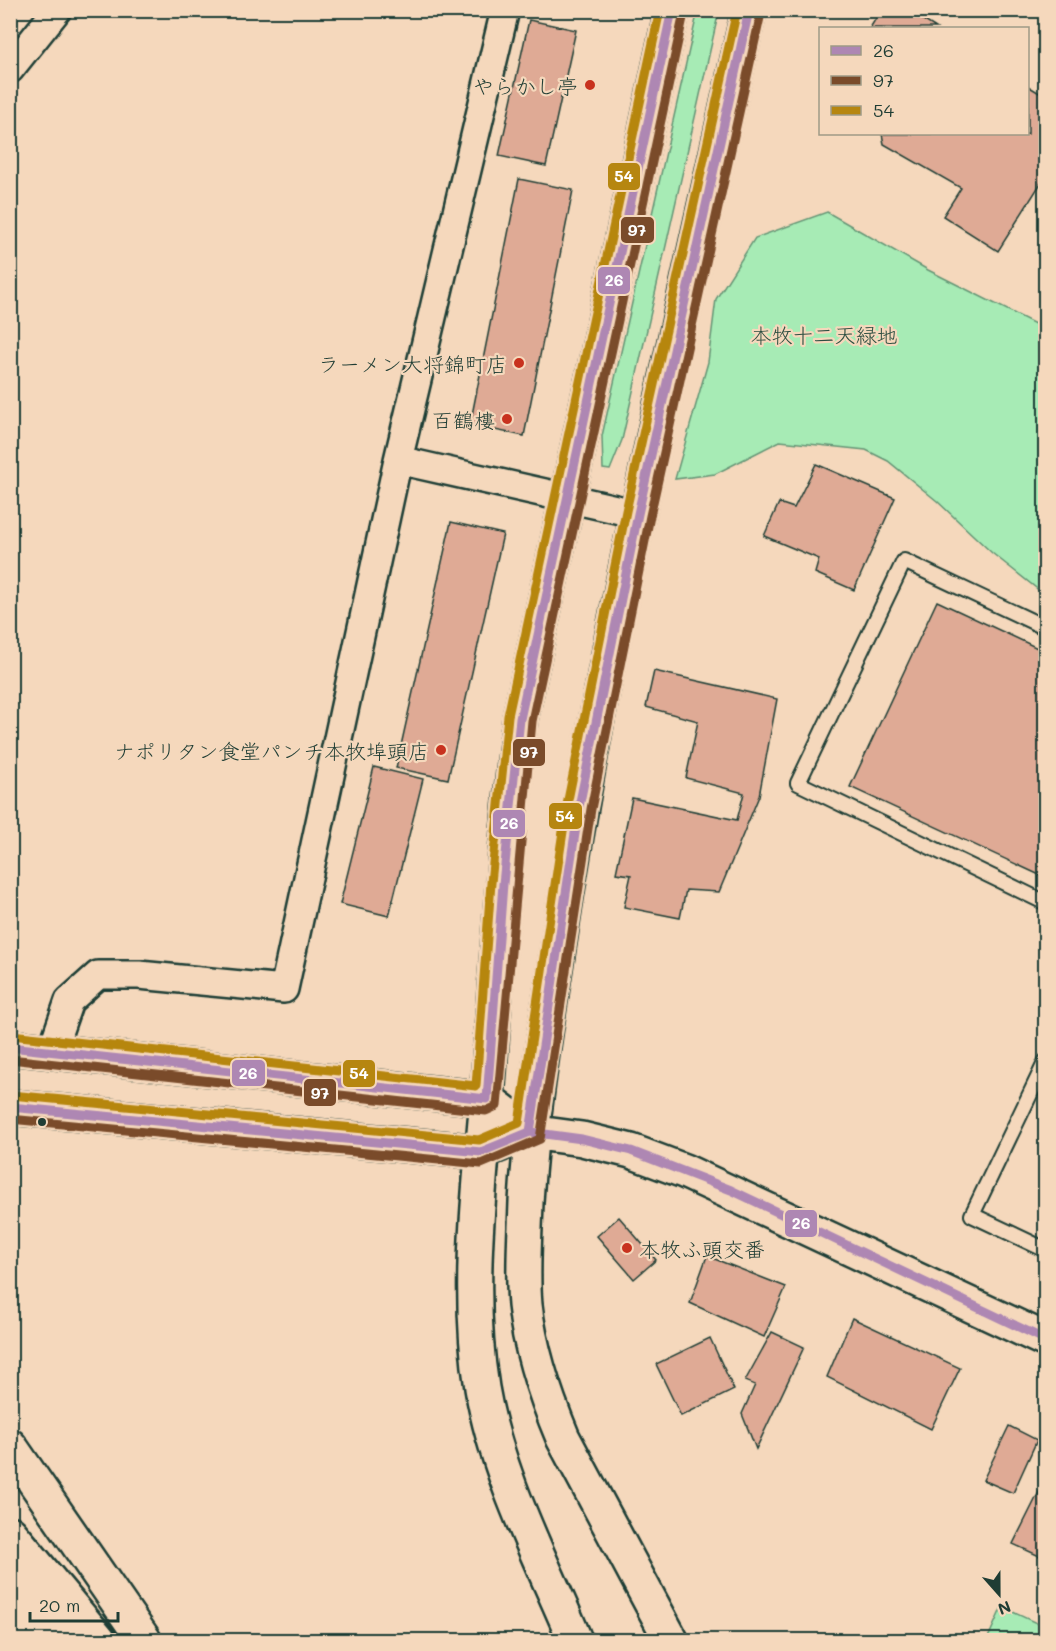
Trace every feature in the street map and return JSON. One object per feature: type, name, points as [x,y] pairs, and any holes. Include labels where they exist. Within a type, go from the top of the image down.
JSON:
[{"type":"main road","points":[[575,1641],[507,1479],[482,1389],[475,1323],[481,1152],[503,884],[520,719],[672,10]]},
{"type":"main road","points":[[671,1641],[563,1438],[540,1378],[525,1306],[530,1132],[579,807],[638,514],[749,10]]},
{"type":"main road","points":[[10,1047],[487,1099],[530,1132],[582,1139],[631,1151],[684,1171],[731,1190],[1046,1340]]},
{"type":"main road","points":[[10,1107],[481,1152],[530,1132]]},
{"type":"main road","points":[[13,1449],[144,1641]]},
{"type":"main road","points":[[10,1533],[99,1641]]},
{"type":"main road","points":[[10,1540],[79,1641]]},
{"type":"main road","points":[[10,1566],[62,1641]]},
{"type":"main road","points":[[10,1611],[31,1641]]},
{"type":"street","points":[[10,69],[57,10]]},
{"type":"street","points":[[51,1053],[69,1001],[98,975],[139,975],[284,989],[398,460],[505,10]]},
{"type":"street","points":[[398,460],[638,514]]},
{"type":"lane","points":[[1046,628],[904,561],[798,783],[1046,903]]},
{"type":"lane","points":[[1046,1061],[972,1215],[1046,1250]]},
{"type":"green space","points":[[698,10],[719,11],[622,440],[610,470],[603,469],[602,436]]},
{"type":"green space","name":"本牧十二天緑地","points":[[827,212],[928,270],[1045,329],[1045,595],[992,553],[937,501],[888,461],[866,450],[780,441],[715,474],[675,479],[708,362],[716,299],[755,238]]},
{"type":"green space","points":[[1002,1607],[1045,1627],[1045,1640],[987,1640]]},
{"type":"building","points":[[881,10],[918,10],[915,15],[934,27],[871,27]]},
{"type":"building","points":[[529,20],[576,30],[546,166],[499,156]]},
{"type":"building","points":[[1029,87],[1046,97],[1046,175],[998,251],[943,216],[961,188],[884,144],[882,135],[1029,135]]},
{"type":"building","points":[[519,179],[573,190],[524,436],[470,425]]},
{"type":"building","points":[[816,464],[895,498],[854,590],[815,573],[819,559],[764,536],[779,503],[794,508]]},
{"type":"building","points":[[451,522],[503,534],[448,779],[396,768]]},
{"type":"building","points":[[937,601],[1046,652],[1046,878],[850,787]]},
{"type":"building","points":[[654,671],[777,699],[759,796],[719,892],[686,890],[680,918],[624,907],[631,875],[616,873],[632,798],[737,820],[744,793],[686,778],[698,721],[646,707]]},
{"type":"building","points":[[374,767],[423,779],[389,916],[340,904]]},
{"type":"building","name":"本牧ふ頭交番","points":[[619,1217],[656,1260],[634,1279],[597,1236]]},
{"type":"building","points":[[707,1256],[786,1287],[764,1337],[690,1303]]},
{"type":"building","points":[[852,1318],[960,1368],[931,1429],[827,1377]]},
{"type":"building","points":[[772,1332],[804,1347],[756,1449],[742,1414],[755,1385],[745,1381]]},
{"type":"building","points":[[710,1338],[734,1390],[681,1416],[656,1364]]},
{"type":"building","points":[[1009,1426],[1037,1440],[1013,1493],[983,1480]]},
{"type":"building","points":[[1046,1478],[1046,1559],[1013,1544]]},
{"type":"transit line","name":"54","points":[[11,1035],[476,1086],[491,883],[508,716],[660,10]]},
{"type":"transit line","name":"26","points":[[487,1099],[503,884],[520,719],[672,10]]},
{"type":"transit line","name":"54","points":[[11,1095],[479,1140],[519,1123],[567,805],[626,511],[737,10]]},
{"type":"transit line","name":"26","points":[[530,1132],[579,807],[638,514],[749,10]]},
{"type":"transit line","name":"97","points":[[10,1059],[486,1111],[497,1106],[532,721],[684,13]]},
{"type":"transit line","name":"97","points":[[10,1119],[481,1164],[540,1139],[591,809],[650,516],[761,13]]},
{"type":"transit line","name":"26","points":[[10,1047],[487,1099]]},
{"type":"transit line","name":"26","points":[[10,1107],[481,1152],[530,1132],[582,1139],[631,1151],[731,1190],[1046,1340]]},
{"type":"place","name":"やらかし亭","points":[[590,85]]},
{"type":"place","name":"ラーメン大将錦町店","points":[[519,363]]},
{"type":"place","name":"百鶴樓","points":[[507,419]]},
{"type":"place","name":"ナポリタン食堂パンチ本牧埠頭店","points":[[441,750]]},
{"type":"place","name":"本牧ふ頭交番","points":[[627,1248]]}]
